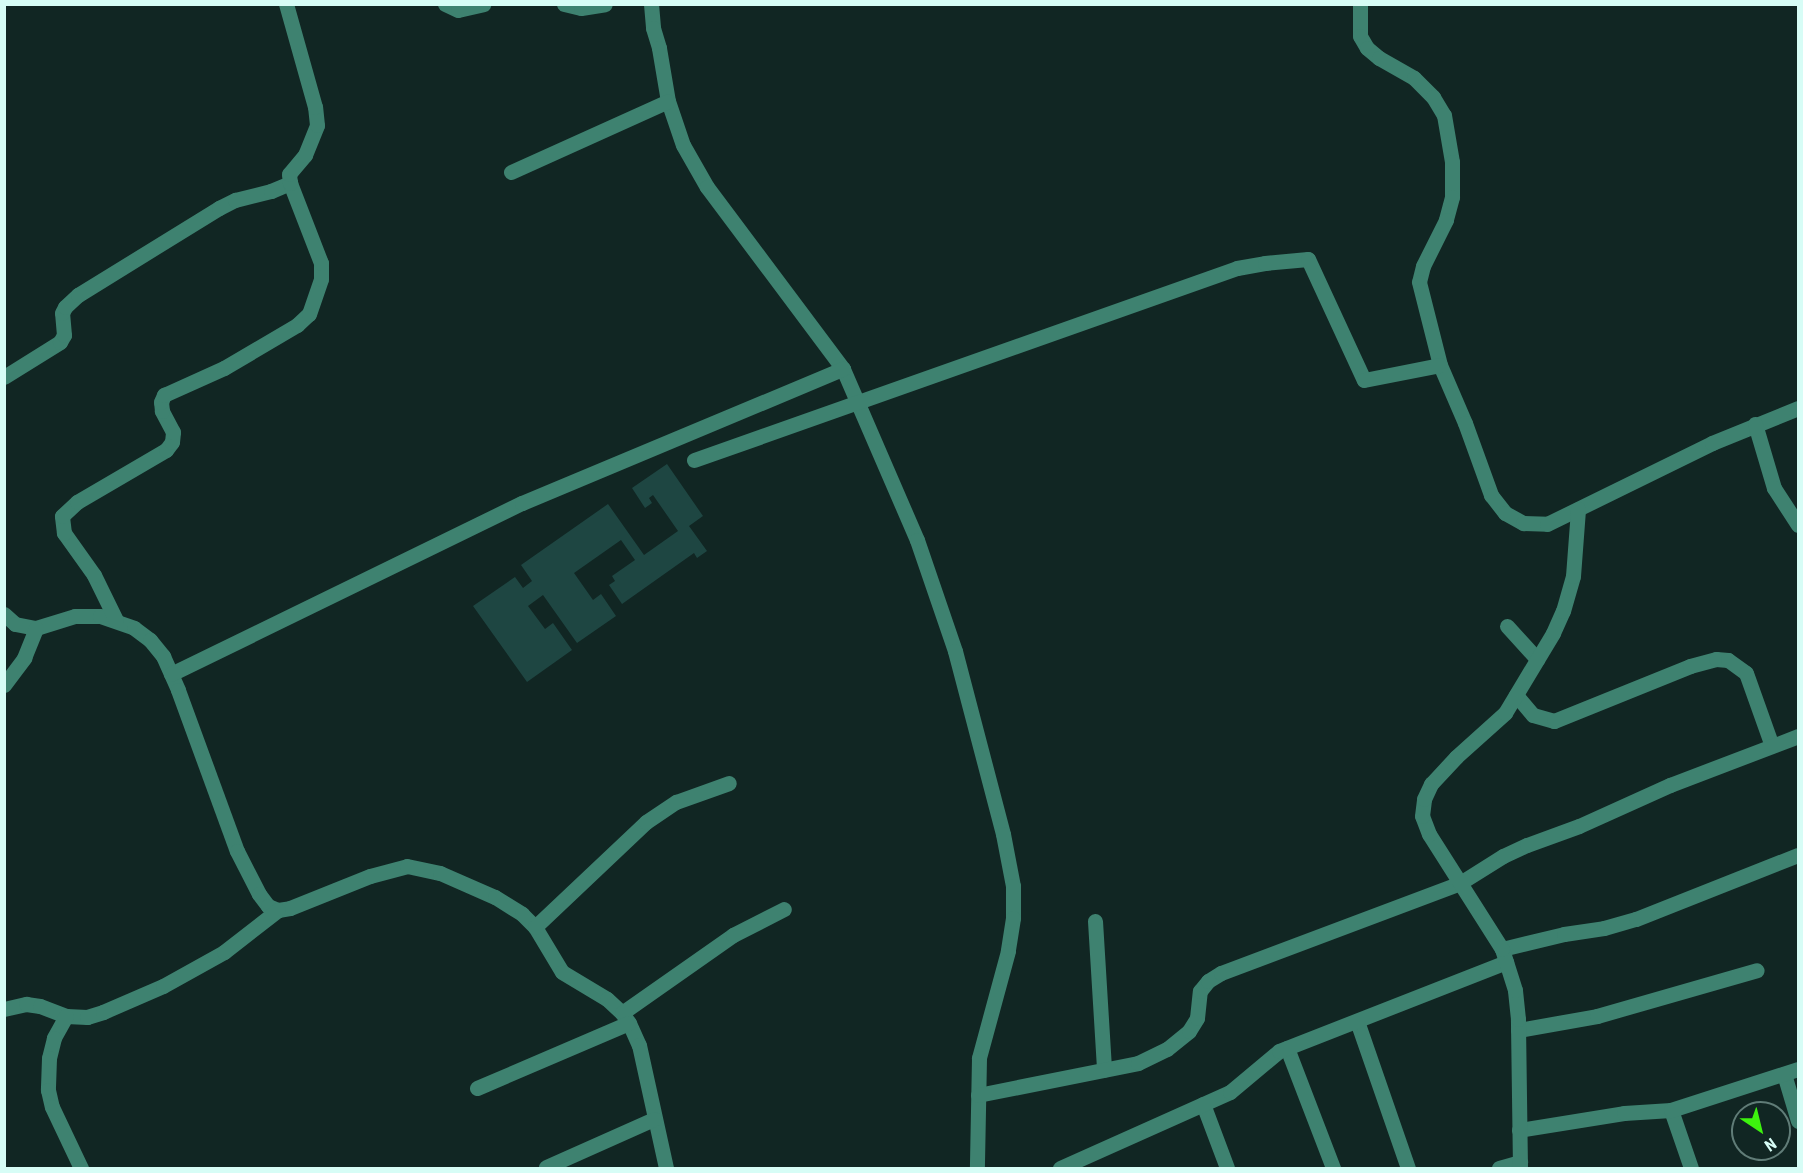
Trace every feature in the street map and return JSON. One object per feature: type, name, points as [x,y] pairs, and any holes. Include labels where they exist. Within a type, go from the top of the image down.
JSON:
[{"type":"street","points":[[116,620],[94,575],[64,533],[62,516],[77,502],[165,450],[172,442],[173,432],[162,411],[161,402],[164,395],[224,368],[297,325],[309,314],[321,279],[321,263],[290,183],[289,174],[305,155],[317,125],[315,107],[286,4]]},
{"type":"street","points":[[445,4],[458,10],[483,4]]},
{"type":"street","points":[[564,4],[581,8],[605,4]]},
{"type":"street","points":[[651,4],[653,28],[659,48],[668,101],[683,145],[707,187],[843,369],[859,401],[917,540],[955,651],[1003,834],[1013,886],[1013,918],[1008,951],[996,988],[979,1058],[976,1168]]},
{"type":"street","points":[[1360,4],[1360,36],[1367,48],[1379,58],[1414,78],[1434,97],[1444,115],[1452,162],[1452,197],[1446,220],[1423,266],[1419,282],[1440,365],[1465,423],[1491,495],[1505,513],[1523,523],[1547,524],[1755,424],[1798,408]]},
{"type":"street","points":[[511,172],[668,101]]},
{"type":"street","points":[[4,377],[51,351],[60,342],[64,335],[62,313],[64,307],[78,296],[219,208],[235,200],[271,191],[290,183]]},
{"type":"street","points":[[694,460],[971,364],[1070,326],[1237,268],[1308,259],[1364,380],[1440,365]]},
{"type":"street","points":[[171,674],[522,503],[843,369]]},
{"type":"street","points":[[1755,424],[1774,488],[1798,525]]},
{"type":"street","points":[[1499,1168],[1520,1165],[1518,1029],[1515,990],[1504,955],[1429,834],[1422,816],[1424,800],[1431,784],[1456,757],[1505,713],[1563,611],[1573,576],[1578,509]]},
{"type":"street","points":[[4,614],[15,624],[36,628],[75,616],[100,616],[134,628],[150,640],[163,656],[171,674],[237,850],[259,894],[268,906],[278,910]]},
{"type":"street","points":[[1507,626],[1537,659]]},
{"type":"street","points":[[4,685],[24,658],[36,628]]},
{"type":"street","points":[[1516,695],[1533,715],[1554,721],[1690,666],[1716,659],[1728,660],[1746,673],[1772,746]]},
{"type":"street","points":[[978,1095],[1138,1063],[1180,1041],[1197,1018],[1200,991],[1208,981],[1221,973],[1460,883],[1503,856],[1527,845],[1579,826],[1670,785],[1798,736]]},
{"type":"street","points":[[535,927],[646,822],[676,802],[729,783]]},
{"type":"street","points":[[1060,1168],[1240,1086],[1262,1063],[1287,1048],[1357,1021],[1504,955],[1636,919],[1798,855]]},
{"type":"street","points":[[4,1009],[26,1004],[40,1006],[66,1016],[87,1017],[163,986],[241,941],[278,910],[309,901],[381,872],[407,866],[440,873],[495,897],[522,914],[535,927],[562,972],[607,999],[626,1018],[639,1045],[666,1168]]},
{"type":"street","points":[[477,1088],[626,1018],[733,935],[784,909]]},
{"type":"street","points":[[1095,921],[1104,1070]]},
{"type":"street","points":[[1518,1029],[1597,1016],[1757,970]]},
{"type":"street","points":[[66,1016],[54,1038],[49,1058],[48,1090],[52,1107],[81,1168]]},
{"type":"street","points":[[1357,1021],[1408,1168]]},
{"type":"street","points":[[1287,1048],[1333,1168]]},
{"type":"street","points":[[1519,1130],[1624,1113],[1671,1110],[1791,1072],[1798,1122]]},
{"type":"street","points":[[1203,1104],[1227,1168]]},
{"type":"street","points":[[1671,1110],[1691,1168]]},
{"type":"street","points":[[546,1167],[654,1119]]},
{"type":"building","points":[[667,464],[703,516],[689,526],[707,551],[697,558],[694,553],[622,604],[609,585],[615,581],[612,576],[635,560],[621,540],[574,573],[593,600],[601,594],[616,616],[577,643],[543,595],[528,606],[545,629],[553,623],[572,650],[527,682],[473,606],[515,577],[523,588],[532,581],[521,565],[608,504],[644,555],[678,531],[653,495],[649,498],[652,503],[645,508],[632,488]]}]
